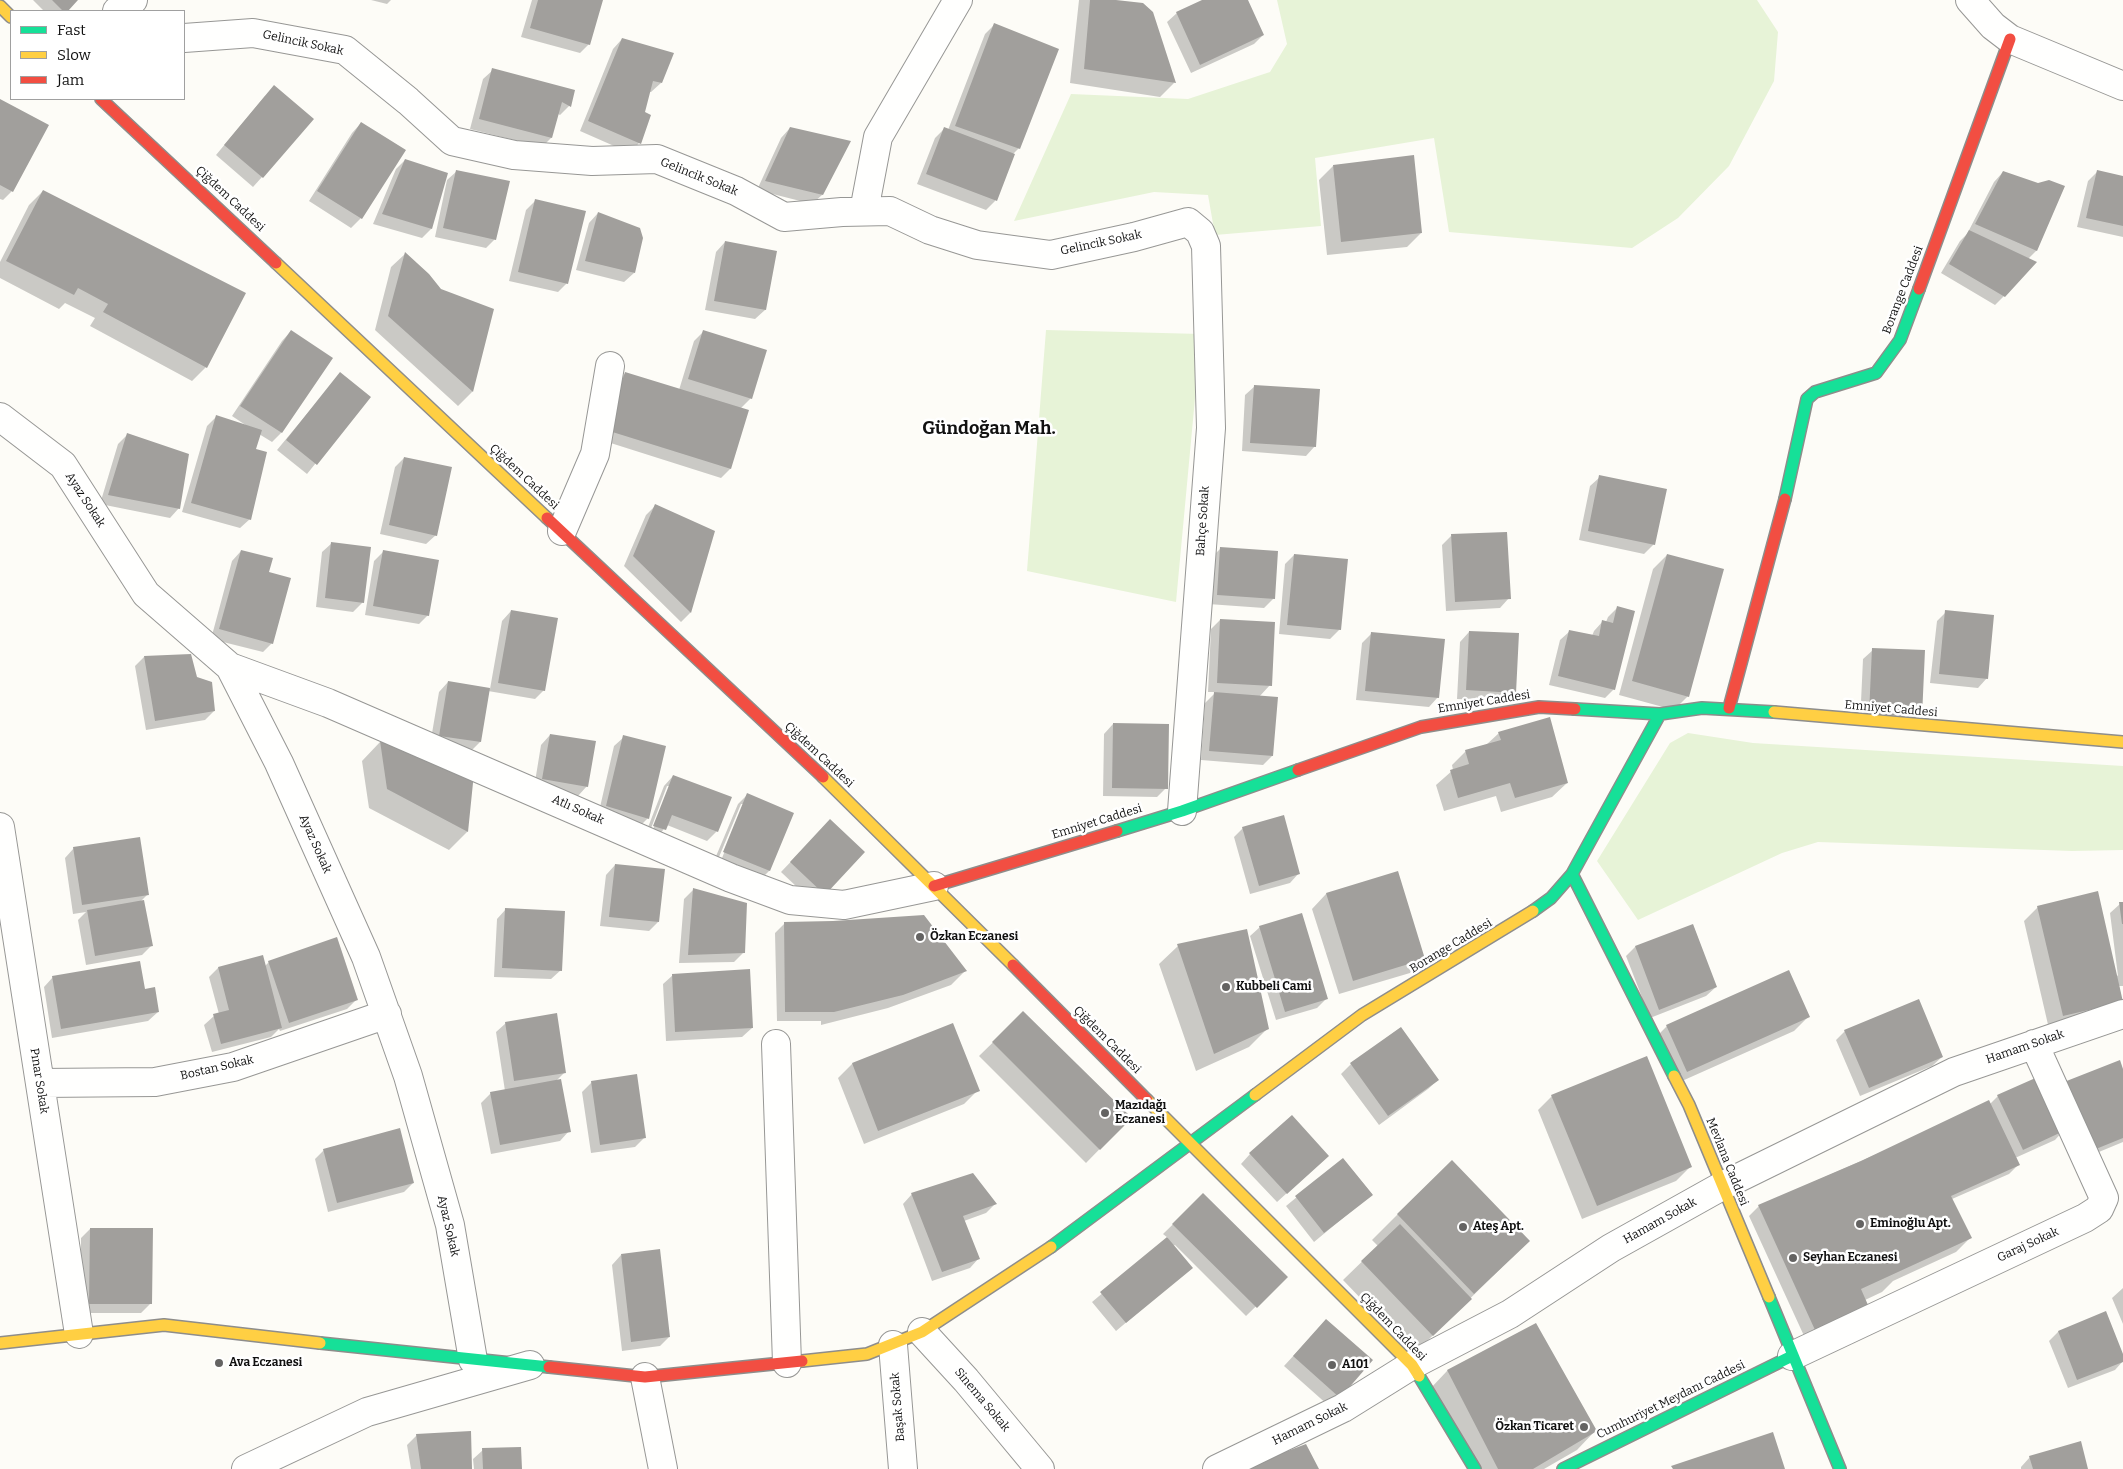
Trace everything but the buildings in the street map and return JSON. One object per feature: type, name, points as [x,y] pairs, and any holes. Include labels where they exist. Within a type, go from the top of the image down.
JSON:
[{"type":"street","points":[[118,10],[133,0]]},
{"type":"street","points":[[864,211],[878,137],[958,0]]},
{"type":"street","points":[[1970,0],[1993,26],[2010,39],[2123,86]]},
{"type":"street","points":[[0,6],[10,16]]},
{"type":"street","name":"Gelincik Sokak","points":[[185,38],[253,33],[345,50],[408,101],[452,140],[514,155],[592,161],[656,159],[736,191],[784,217],[890,211],[930,230],[977,245],[1050,254],[1134,237],[1188,222],[1200,232]]},
{"type":"street","name":"Borange Caddesi","points":[[1729,708],[1762,596],[1790,488],[1808,399],[1815,392],[1876,373],[1900,340],[2010,39]]},
{"type":"street","name":"Çiğdem Caddesi","points":[[103,100],[862,814],[1412,1365],[1475,1469]]},
{"type":"street","name":"Bahçe Sokak","points":[[1182,811],[1211,428],[1206,246],[1200,232]]},
{"type":"street","points":[[562,531],[595,454],[610,366]]},
{"type":"street","name":"Ayaz Sokak","points":[[0,417],[63,465],[146,594],[230,667],[287,780],[366,957],[408,1076],[450,1225],[473,1360]]},
{"type":"street","name":"Atlı Sokak","points":[[230,667],[328,703],[731,878],[790,900],[844,905],[934,886]]},
{"type":"street","name":"Emniyet Caddesi","points":[[934,886],[1182,811],[1421,727],[1539,707],[1660,714],[1702,708],[1729,708],[2123,742]]},
{"type":"street","name":"Borange Caddesi","points":[[0,1343],[164,1325],[473,1360],[645,1377],[867,1354],[922,1332],[1069,1235],[1362,1015],[1523,918],[1550,898],[1572,874],[1660,714]]},
{"type":"street","name":"Pınar Sokak","points":[[0,827],[79,1334]]},
{"type":"street","name":"Mevlana Caddesi","points":[[1572,874],[1689,1105],[1840,1469]]},
{"type":"street","name":"Bostan Sokak","points":[[40,1083],[155,1082],[233,1067],[386,1014]]},
{"type":"street","name":"Hamam Sokak","points":[[1217,1469],[1343,1408],[1412,1365],[1510,1314],[1611,1248],[1722,1186],[1954,1072],[2123,1014]]},
{"type":"street","points":[[776,1044],[787,1363]]},
{"type":"street","name":"Garaj Sokak","points":[[1792,1356],[2086,1218],[2099,1209],[2104,1198],[2034,1044]]},
{"type":"street","name":"Sinema Sokak","points":[[922,1332],[966,1380],[1040,1469]]},
{"type":"street","name":"Başak Sokak","points":[[893,1344],[904,1469]]},
{"type":"street","name":"Cumhuriyet Meydanı Caddesi","points":[[1563,1469],[1792,1356]]},
{"type":"street","points":[[246,1469],[367,1412],[530,1365]]},
{"type":"street","points":[[645,1377],[663,1469]]},
{"type":"green space","points":[[1277,0],[1757,0],[1778,32],[1774,81],[1729,166],[1678,218],[1632,248],[1449,232],[1434,138],[1315,158],[1321,226],[1215,235],[1208,195],[1154,192],[1014,221],[1071,94],[1188,99],[1270,72],[1287,44]]},
{"type":"green space","points":[[1046,330],[1201,334],[1176,602],[1027,571]]},
{"type":"green space","points":[[1688,733],[1753,743],[2123,766],[2123,850],[2072,851],[1818,842],[1782,853],[1638,920],[1597,861],[1670,743]]},
{"type":"traffic: fast","points":[[1785,499],[1807,399],[1815,392],[1876,373],[1900,340],[1919,289]]},
{"type":"traffic: fast","points":[[1575,709],[1660,714],[1702,708],[1774,712]]},
{"type":"traffic: fast","points":[[1533,911],[1551,898],[1572,874],[1660,714]]},
{"type":"traffic: fast","points":[[1117,831],[1182,811],[1298,770]]},
{"type":"traffic: fast","points":[[1572,874],[1674,1076]]},
{"type":"traffic: fast","points":[[1051,1247],[1255,1095]]},
{"type":"traffic: fast","points":[[1769,1297],[1840,1469]]},
{"type":"traffic: fast","points":[[320,1343],[549,1367]]},
{"type":"traffic: fast","points":[[1563,1469],[1792,1356]]},
{"type":"traffic: fast","points":[[1419,1376],[1475,1469]]},
{"type":"traffic: slow","points":[[0,6],[10,16]]},
{"type":"traffic: slow","points":[[276,263],[547,518]]},
{"type":"traffic: slow","points":[[1774,712],[2123,742]]},
{"type":"traffic: slow","points":[[823,777],[1013,965]]},
{"type":"traffic: slow","points":[[1255,1095],[1362,1015],[1533,911]]},
{"type":"traffic: slow","points":[[1674,1076],[1689,1105],[1769,1297]]},
{"type":"traffic: slow","points":[[1147,1100],[1412,1365],[1419,1376]]},
{"type":"traffic: slow","points":[[802,1361],[867,1354],[922,1332],[1051,1247]]},
{"type":"traffic: slow","points":[[0,1343],[164,1325],[320,1343]]},
{"type":"traffic: jam","points":[[1919,289],[2010,39]]},
{"type":"traffic: jam","points":[[102,100],[276,263]]},
{"type":"traffic: jam","points":[[1729,708],[1785,499]]},
{"type":"traffic: jam","points":[[547,518],[823,777]]},
{"type":"traffic: jam","points":[[1298,770],[1421,727],[1539,707],[1575,709]]},
{"type":"traffic: jam","points":[[934,886],[1117,831]]},
{"type":"traffic: jam","points":[[1013,965],[1147,1100]]},
{"type":"traffic: jam","points":[[549,1367],[645,1377],[802,1361]]},
{"type":"place","name":"Özkan Eczanesi","points":[[920,937]]},
{"type":"place","name":"Kubbeli Cami","points":[[1226,987]]},
{"type":"place","name":"Mazıdağı Eczanesi","points":[[1105,1113]]},
{"type":"place","name":"Eminoğlu Apt.","points":[[1860,1224]]},
{"type":"place","name":"Ateş Apt.","points":[[1463,1227]]},
{"type":"place","name":"Seyhan Eczanesi","points":[[1793,1258]]},
{"type":"place","name":"Ava Eczanesi","points":[[219,1363]]},
{"type":"place","name":"A101","points":[[1332,1365]]},
{"type":"place","name":"Özkan Ticaret","points":[[1584,1427]]},
{"type":"district","name":"Gündoğan Mah.","points":[[989,429]]}]
